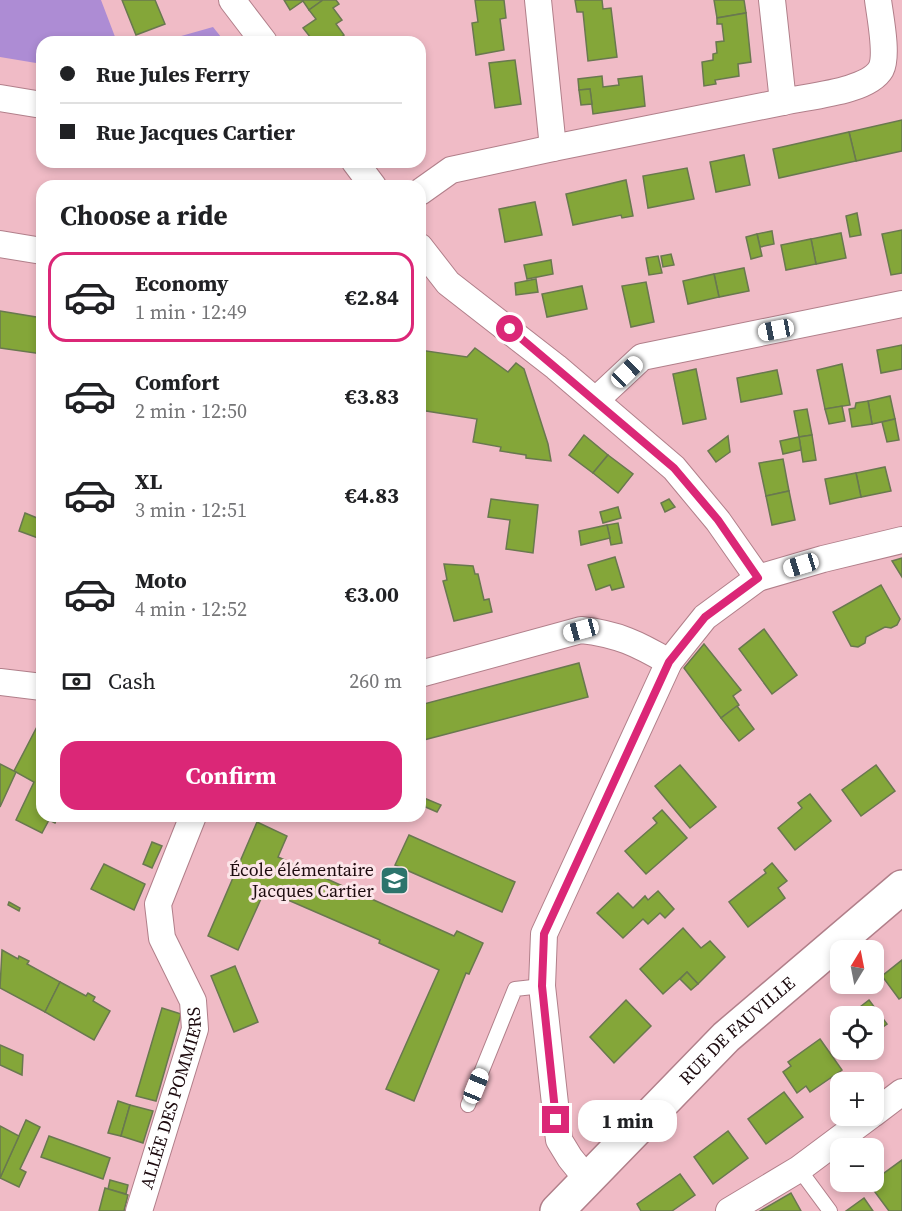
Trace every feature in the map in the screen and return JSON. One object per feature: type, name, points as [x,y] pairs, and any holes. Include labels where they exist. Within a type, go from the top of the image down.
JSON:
[{"type":"main road","name":"RUE DE FAUVILLE","points":[[557,1211],[726,1037],[902,887]]},
{"type":"street","points":[[232,0],[259,36]]},
{"type":"street","points":[[538,0],[553,148]]},
{"type":"street","points":[[772,0],[783,102]]},
{"type":"street","points":[[426,188],[451,170],[867,84],[881,68],[883,52],[878,0]]},
{"type":"street","points":[[0,98],[36,104]]},
{"type":"street","points":[[0,244],[36,250]]},
{"type":"street","points":[[426,255],[448,283],[495,317],[597,400],[674,468],[718,520],[758,578]]},
{"type":"street","points":[[597,400],[642,357],[902,304]]},
{"type":"street","points":[[587,1179],[559,1140],[542,986],[544,934],[669,662],[705,617],[758,578],[902,540]]},
{"type":"street","points":[[426,672],[581,630],[607,633],[635,642],[669,662]]},
{"type":"street","points":[[0,682],[36,686]]},
{"type":"street","name":"ALLÉE DES POMMIERS","points":[[139,1211],[195,1029],[193,1001],[162,938],[158,904],[191,822]]},
{"type":"street","points":[[884,1106],[902,1092]]},
{"type":"street","points":[[729,1211],[799,1169],[857,1126]]},
{"type":"lane","points":[[468,1105],[515,989],[542,986]]},
{"type":"lane","points":[[799,1169],[830,1211]]},
{"type":"shaded area","points":[[0,0],[101,0],[115,36],[36,36],[36,63],[0,57]]},
{"type":"shaded area","points":[[213,27],[220,36],[181,36]]},
{"type":"building","points":[[122,0],[155,0],[165,24],[136,35]]},
{"type":"building","points":[[284,0],[323,0],[309,10],[303,1],[290,10]]},
{"type":"building","points":[[323,0],[336,0],[339,4],[333,8],[342,20],[336,24],[344,35],[309,36],[303,28],[316,19],[309,10]]},
{"type":"building","points":[[475,0],[504,0],[506,18],[500,19],[504,50],[476,55],[472,23],[478,22]]},
{"type":"building","points":[[575,0],[602,0],[603,9],[611,8],[617,57],[588,61],[583,12],[577,12]]},
{"type":"building","points":[[714,0],[744,0],[746,13],[717,18]]},
{"type":"building","points":[[746,13],[751,62],[738,64],[739,76],[715,80],[716,84],[704,86],[702,62],[713,60],[713,54],[717,53],[716,42],[724,41],[722,24],[717,24],[717,18]]},
{"type":"building","points":[[515,60],[521,104],[495,108],[489,63]]},
{"type":"building","points":[[602,76],[603,87],[619,85],[618,79],[642,76],[645,106],[593,114],[590,89],[579,90],[578,79]]},
{"type":"building","points":[[590,89],[592,104],[581,105],[579,90]]},
{"type":"building","points":[[902,120],[902,151],[856,161],[849,132]]},
{"type":"building","points":[[849,132],[856,161],[779,178],[773,149]]},
{"type":"building","points":[[744,155],[750,185],[716,192],[710,162]]},
{"type":"building","points":[[687,168],[694,199],[648,208],[643,176]]},
{"type":"building","points":[[626,180],[633,216],[622,218],[621,215],[573,225],[566,194]]},
{"type":"building","points":[[535,202],[542,235],[505,242],[499,209]]},
{"type":"building","points":[[857,213],[861,235],[850,237],[846,216]]},
{"type":"building","points":[[902,230],[902,273],[891,275],[882,234]]},
{"type":"building","points":[[772,231],[774,244],[760,247],[757,234]]},
{"type":"building","points":[[841,233],[846,258],[816,264],[811,239]]},
{"type":"building","points":[[757,234],[762,256],[751,259],[746,237]]},
{"type":"building","points":[[811,239],[816,264],[786,270],[781,245]]},
{"type":"building","points":[[671,254],[674,265],[663,267],[661,256]]},
{"type":"building","points":[[658,256],[662,273],[649,275],[646,258]]},
{"type":"building","points":[[551,260],[553,274],[527,279],[524,265]]},
{"type":"building","points":[[744,268],[749,291],[719,297],[714,274]]},
{"type":"building","points":[[714,274],[719,297],[688,304],[683,281]]},
{"type":"building","points":[[536,279],[538,292],[516,295],[515,283]]},
{"type":"building","points":[[646,282],[654,322],[631,327],[622,286]]},
{"type":"building","points":[[582,286],[587,309],[547,317],[542,294]]},
{"type":"building","points":[[0,311],[36,317],[36,353],[0,348]]},
{"type":"building","points":[[902,345],[902,369],[881,373],[877,350]]},
{"type":"building","points":[[475,348],[508,372],[516,363],[524,369],[548,444],[551,461],[526,458],[526,455],[500,451],[501,447],[473,442],[477,419],[426,411],[426,351],[467,357]]},
{"type":"building","points":[[842,364],[850,405],[825,409],[817,370]]},
{"type":"building","points":[[696,369],[706,419],[683,424],[673,374]]},
{"type":"building","points":[[777,370],[782,394],[741,402],[737,378]]},
{"type":"building","points":[[890,396],[895,419],[872,424],[868,401]]},
{"type":"building","points":[[868,401],[872,424],[852,427],[849,409],[855,408],[856,403]]},
{"type":"building","points":[[842,406],[845,421],[829,424],[825,409]]},
{"type":"building","points":[[807,409],[812,435],[799,437],[794,411]]},
{"type":"building","points":[[895,419],[899,440],[887,442],[882,422]]},
{"type":"building","points":[[584,435],[608,455],[593,473],[569,455]]},
{"type":"building","points":[[812,435],[816,460],[803,462],[799,437]]},
{"type":"building","points":[[728,436],[730,452],[716,462],[708,451]]},
{"type":"building","points":[[799,437],[801,450],[783,454],[780,441]]},
{"type":"building","points":[[608,455],[633,474],[618,493],[593,473]]},
{"type":"building","points":[[783,459],[789,491],[766,496],[759,463]]},
{"type":"building","points":[[885,467],[891,491],[861,497],[856,473]]},
{"type":"building","points":[[856,473],[861,497],[830,504],[825,479]]},
{"type":"building","points":[[789,491],[795,520],[772,525],[766,496]]},
{"type":"building","points":[[491,499],[538,505],[533,553],[506,549],[510,520],[488,517]]},
{"type":"building","points":[[669,499],[675,507],[665,512],[661,503]]},
{"type":"building","points":[[618,507],[621,518],[603,523],[600,512]]},
{"type":"building","points":[[25,513],[36,518],[36,537],[19,531]]},
{"type":"building","points":[[618,523],[622,543],[611,545],[607,525]]},
{"type":"building","points":[[607,525],[610,538],[581,545],[579,531]]},
{"type":"building","points":[[615,557],[624,587],[612,590],[610,585],[596,590],[588,565]]},
{"type":"building","points":[[902,558],[902,577],[892,561]]},
{"type":"building","points":[[444,564],[473,566],[475,574],[478,574],[484,600],[489,599],[492,612],[454,621],[443,581],[447,580]]},
{"type":"building","points":[[881,585],[900,619],[897,625],[891,628],[885,627],[866,637],[865,643],[858,647],[851,646],[833,612]]},
{"type":"building","points":[[764,629],[797,675],[772,694],[739,649]]},
{"type":"building","points":[[704,644],[741,690],[733,696],[739,705],[721,718],[684,668]]},
{"type":"building","points":[[579,663],[588,697],[426,739],[426,703]]},
{"type":"building","points":[[737,706],[754,729],[739,741],[721,718]]},
{"type":"building","points":[[36,729],[36,822],[48,822],[42,833],[16,820],[34,782],[14,771]]},
{"type":"building","points":[[0,764],[16,772],[0,807]]},
{"type":"building","points":[[680,765],[716,807],[690,828],[655,786]]},
{"type":"building","points":[[876,765],[895,791],[861,816],[842,790]]},
{"type":"building","points":[[810,794],[831,821],[795,850],[778,828],[802,808],[798,803]]},
{"type":"building","points":[[426,799],[441,805],[437,812],[426,807]]},
{"type":"building","points":[[662,810],[687,838],[646,874],[625,851],[657,823],[653,818]]},
{"type":"building","points":[[257,822],[287,836],[278,857],[454,936],[457,931],[483,943],[469,974],[466,973],[414,1101],[386,1089],[439,970],[379,943],[380,940],[265,890],[238,950],[208,936]]},
{"type":"building","points":[[409,835],[515,882],[502,912],[395,865]]},
{"type":"building","points":[[152,842],[162,846],[152,868],[143,864]]},
{"type":"building","points":[[772,863],[787,881],[778,888],[785,898],[748,927],[729,902],[766,873],[764,870]]},
{"type":"building","points":[[104,864],[145,884],[134,910],[91,889]]},
{"type":"building","points":[[658,891],[674,909],[665,918],[660,913],[648,924],[643,919],[623,938],[597,913],[618,893],[633,908],[645,896],[648,900]]},
{"type":"building","points":[[9,902],[20,908],[19,911],[8,905]]},
{"type":"building","points":[[683,928],[701,948],[710,941],[725,957],[698,984],[687,972],[663,994],[640,969]]},
{"type":"building","points":[[2,950],[18,959],[19,956],[29,961],[27,964],[60,982],[45,1012],[0,988]]},
{"type":"building","points":[[902,960],[902,997],[899,999],[884,979],[884,974]]},
{"type":"building","points":[[235,966],[258,1022],[234,1032],[211,976]]},
{"type":"building","points":[[687,972],[698,984],[691,990],[680,979]]},
{"type":"building","points":[[60,982],[86,996],[88,993],[95,997],[93,1001],[110,1011],[94,1040],[45,1012]]},
{"type":"building","points":[[626,1000],[651,1026],[614,1063],[590,1037]]},
{"type":"building","points":[[869,1000],[874,1006],[861,1006]]},
{"type":"building","points":[[162,1008],[181,1014],[156,1101],[136,1096]]},
{"type":"building","points":[[820,1039],[830,1053],[830,1060],[835,1060],[842,1070],[830,1072],[830,1078],[810,1092],[806,1086],[797,1093],[783,1072],[791,1066],[788,1062]]},
{"type":"building","points":[[0,1045],[23,1055],[22,1075],[0,1065]]},
{"type":"building","points":[[784,1092],[803,1117],[766,1144],[748,1119]]},
{"type":"building","points":[[118,1101],[130,1105],[121,1136],[108,1133]]},
{"type":"building","points":[[130,1105],[153,1111],[143,1143],[121,1136]]},
{"type":"building","points":[[26,1120],[40,1127],[20,1169],[26,1172],[19,1187],[0,1178]]},
{"type":"building","points":[[0,1126],[19,1136],[0,1178]]},
{"type":"building","points":[[728,1131],[748,1158],[713,1184],[694,1157]]},
{"type":"building","points":[[49,1136],[110,1158],[103,1179],[41,1157]]},
{"type":"building","points":[[902,1160],[902,1211],[889,1211],[875,1192],[884,1192],[884,1173]]},
{"type":"building","points":[[680,1174],[695,1195],[672,1211],[641,1211],[637,1204]]},
{"type":"building","points":[[110,1180],[128,1185],[126,1194],[108,1189]]},
{"type":"building","points":[[105,1188],[128,1195],[124,1211],[99,1211]]},
{"type":"building","points":[[791,1193],[801,1211],[760,1211]]},
{"type":"building","points":[[864,1198],[873,1211],[846,1211]]},
{"type":"place","name":"École élémentaire Jacques Cartier","points":[[395,880]]},
{"type":"route","points":[[510,329],[597,400],[674,468],[718,520],[758,578],[705,617],[669,662],[544,934],[542,986],[556,1120]]}]
